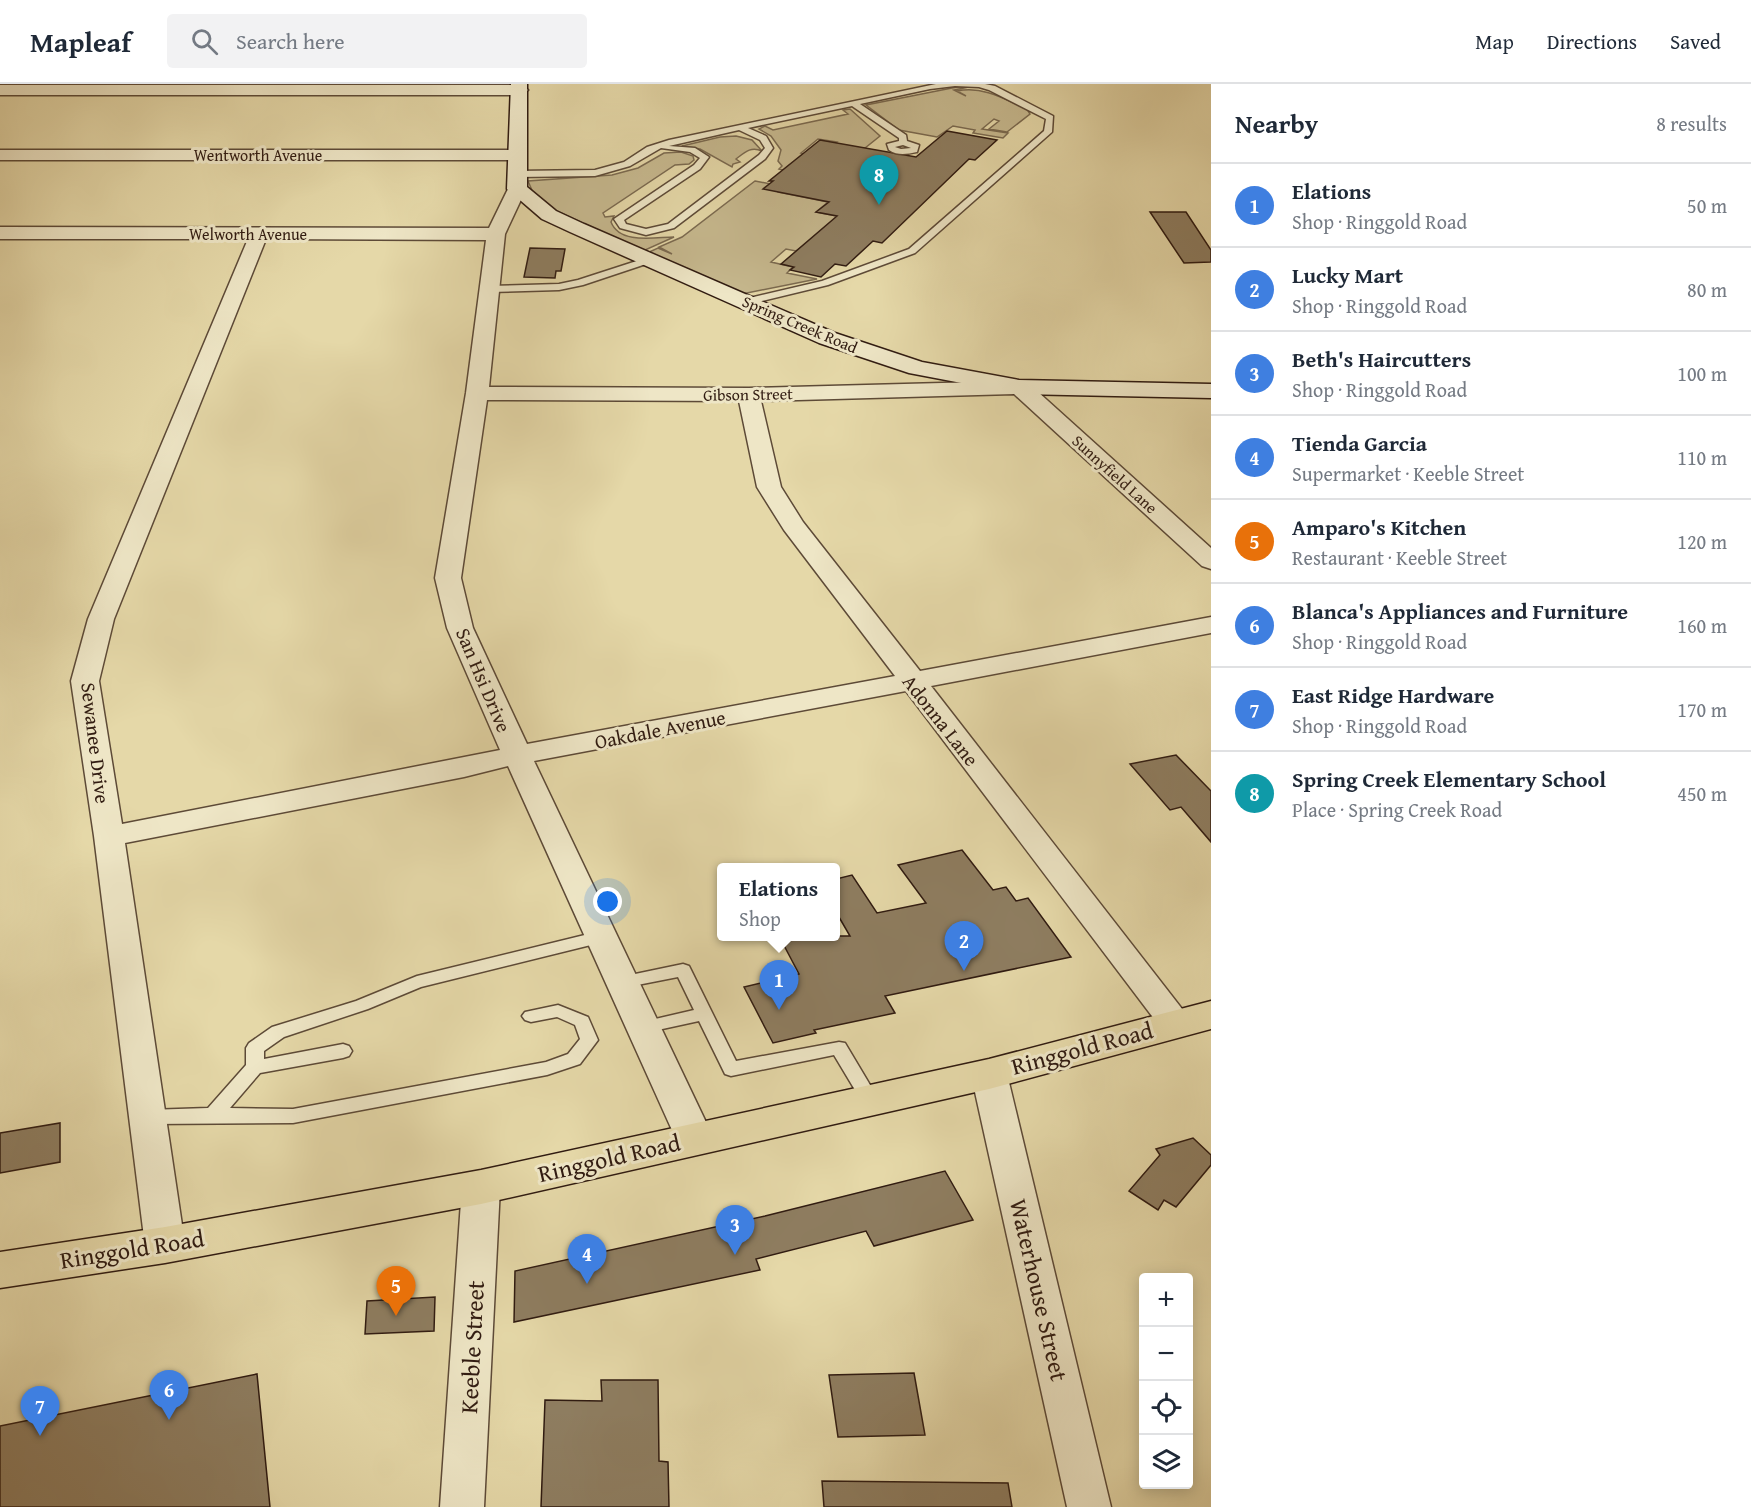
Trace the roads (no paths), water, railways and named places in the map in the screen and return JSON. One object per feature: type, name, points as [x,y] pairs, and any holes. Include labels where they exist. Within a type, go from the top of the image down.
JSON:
[{"type":"main road","name":"Ringgold Road","points":[[0,1270],[165,1245],[481,1187],[989,1074],[1193,1019]]},
{"type":"street","points":[[0,90],[519,87],[517,173]]},
{"type":"street","name":"Wentworth Avenue","points":[[0,154],[517,173]]},
{"type":"street","name":"San Hsi Drive","points":[[517,173],[496,234],[477,393],[448,578],[460,627],[695,1139]]},
{"type":"street","name":"Spring Creek Road","points":[[517,173],[549,215],[827,338],[886,359],[917,368],[1019,387],[1211,391]]},
{"type":"street","name":"Welworth Avenue","points":[[0,233],[496,234]]},
{"type":"street","name":"Sewanee Drive","points":[[165,1245],[109,836],[85,681],[101,619],[259,234]]},
{"type":"street","name":"Gibson Street","points":[[477,393],[749,395],[1019,387]]},
{"type":"street","name":"Sunnyfield Lane","points":[[1019,387],[1211,561]]},
{"type":"street","name":"Adonna Lane","points":[[749,395],[769,488],[793,525],[912,681],[1193,1019]]},
{"type":"street","name":"Oakdale Avenue","points":[[109,836],[464,768],[517,755],[1211,625]]},
{"type":"street","name":"Waterhouse Street","points":[[989,1074],[1089,1507]]},
{"type":"street","name":"Keeble Street","points":[[462,1507],[481,1187]]},
{"type":"lane","points":[[517,173],[595,173],[627,164],[650,148],[930,87],[979,85],[992,88],[1050,118],[1048,132],[912,251],[825,283],[745,302]]},
{"type":"lane","points":[[852,103],[867,111],[886,128],[903,137],[903,142]]},
{"type":"lane","points":[[650,148],[684,149],[705,156],[697,167],[619,219],[623,226],[646,232],[671,226],[762,157],[769,148],[763,138],[739,128]]},
{"type":"lane","points":[[489,290],[559,287],[580,283],[649,260]]},
{"type":"lane","points":[[255,1067],[255,1048],[278,1032],[362,1005],[417,982],[601,937]]},
{"type":"lane","points":[[622,982],[683,970],[731,1068],[838,1048],[870,1100]]},
{"type":"lane","points":[[148,1117],[293,1116],[547,1068],[574,1059],[589,1040],[582,1021],[558,1011],[531,1016]]},
{"type":"lane","points":[[644,1027],[704,1014]]},
{"type":"lane","points":[[213,1115],[255,1067],[343,1051]]},
{"type":"place","name":"Spring Creek Elementary School","points":[[879,205]]},
{"type":"place","name":"Lucky Mart","points":[[964,971]]},
{"type":"place","name":"Elations","points":[[779,1010]]},
{"type":"place","name":"Beth's Haircutters","points":[[735,1255]]},
{"type":"place","name":"Tienda Garcia","points":[[587,1284]]},
{"type":"place","name":"Amparo's Kitchen","points":[[396,1316]]},
{"type":"place","name":"Blanca's Appliances and Furniture","points":[[169,1420]]},
{"type":"place","name":"East Ridge Hardware","points":[[40,1436]]}]
